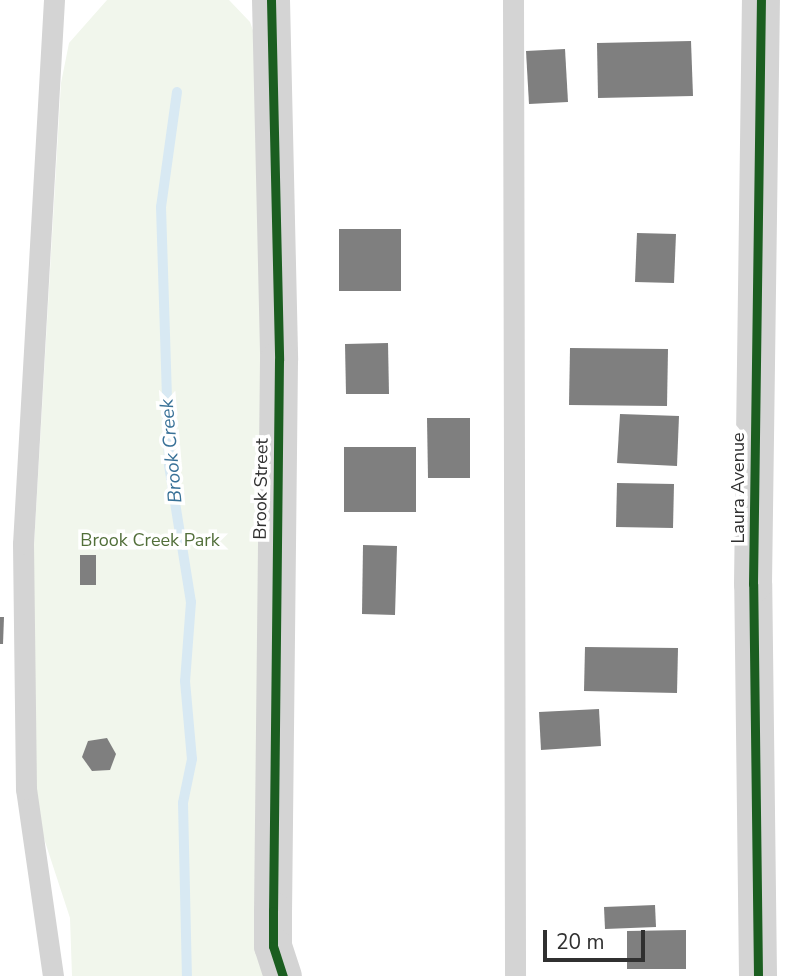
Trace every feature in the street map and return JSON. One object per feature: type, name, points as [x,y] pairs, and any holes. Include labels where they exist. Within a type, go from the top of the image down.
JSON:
[{"type":"street","name":"Brook Street","points":[[271,0],[279,360],[273,922],[283,976]]},
{"type":"street","name":"Laura Avenue","points":[[758,976],[753,584],[761,0]]},
{"type":"lane","points":[[53,976],[26,789],[23,544],[54,0]]},
{"type":"lane","points":[[513,0],[515,976]]},
{"type":"green space","name":"Brook Creek Park","points":[[107,0],[229,0],[250,22],[258,45],[267,976],[72,976],[70,918],[34,808],[34,545],[61,83],[69,43]]},
{"type":"building","points":[[691,41],[693,96],[598,98],[597,43]]},
{"type":"building","points":[[565,49],[568,102],[529,104],[526,51]]},
{"type":"building","points":[[339,229],[401,229],[401,291],[339,291]]},
{"type":"building","points":[[637,233],[676,234],[674,283],[635,282]]},
{"type":"building","points":[[388,343],[389,394],[346,394],[345,344]]},
{"type":"building","points":[[570,348],[668,349],[667,406],[569,405]]},
{"type":"building","points":[[620,414],[679,416],[677,466],[617,463]]},
{"type":"building","points":[[427,418],[470,418],[470,478],[428,478]]},
{"type":"building","points":[[344,447],[416,447],[416,512],[344,512]]},
{"type":"building","points":[[617,483],[674,484],[673,528],[616,527]]},
{"type":"building","points":[[363,545],[397,546],[395,615],[362,614]]},
{"type":"building","points":[[80,555],[96,555],[96,585],[80,585]]},
{"type":"building","points":[[0,617],[4,617],[3,644],[0,644]]},
{"type":"building","points":[[585,647],[678,648],[677,693],[584,691]]},
{"type":"building","points":[[599,709],[601,746],[541,750],[539,712]]},
{"type":"building","points":[[107,738],[116,754],[110,770],[92,771],[82,757],[88,741]]},
{"type":"building","points":[[655,905],[656,927],[605,929],[604,907]]},
{"type":"building","points":[[686,930],[686,969],[627,969],[627,931]]},
{"type":"waterway","name":"Brook Creek","points":[[177,92],[161,207],[169,465],[191,602],[185,681],[192,759],[183,803],[187,976]]},
{"type":"cycle path","points":[[271,0],[279,360],[273,946],[283,976]]},
{"type":"cycle path","points":[[758,976],[753,584],[761,0]]}]
